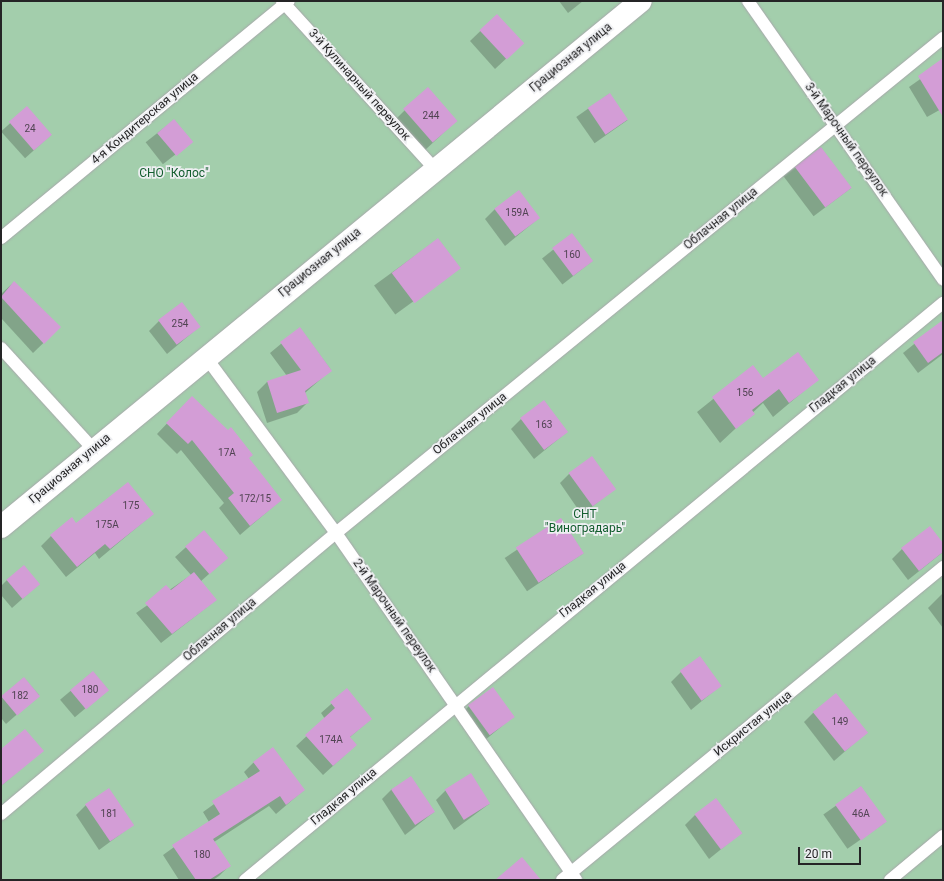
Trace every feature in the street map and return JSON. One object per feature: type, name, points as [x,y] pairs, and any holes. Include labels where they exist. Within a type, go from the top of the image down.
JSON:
[{"type":"street","name":"Грациозная улица","points":[[1,527],[205,356],[436,170],[641,1]]},
{"type":"lane","name":"3-й Марочный переулок","points":[[748,1],[943,280]]},
{"type":"lane","name":"3-й Кулинарный переулок","points":[[285,2],[436,170]]},
{"type":"lane","name":"4-я Кондитерская улица","points":[[1,238],[285,2]]},
{"type":"lane","name":"Облачная улица","points":[[1,814],[336,533],[943,38]]},
{"type":"lane","name":"Гладкая улица","points":[[245,880],[455,704],[943,303]]},
{"type":"lane","points":[[1,348],[94,450]]},
{"type":"lane","name":"2-й Марочный переулок","points":[[205,356],[336,533],[455,704],[570,878]]},
{"type":"lane","name":"Искристая улица","points":[[570,878],[943,567]]},
{"type":"lane","points":[[890,880],[943,836]]},
{"type":"green space","name":"СНТ \"Виноградарь\"","points":[[1,1],[943,1],[943,880],[1,880]]},
{"type":"building","points":[[497,14],[524,43],[507,60],[479,30]]},
{"type":"building","points":[[943,58],[943,117],[918,76]]},
{"type":"building","points":[[428,87],[458,121],[433,143],[403,109]]},
{"type":"building","points":[[610,93],[628,120],[606,135],[588,108]]},
{"type":"building","points":[[27,106],[52,135],[34,150],[9,122]]},
{"type":"building","points":[[174,119],[193,142],[176,156],[157,133]]},
{"type":"building","points":[[821,147],[852,188],[825,208],[795,167]]},
{"type":"building","points":[[519,190],[540,218],[515,237],[494,209]]},
{"type":"building","points":[[572,233],[593,261],[573,276],[552,248]]},
{"type":"building","points":[[438,238],[461,268],[415,303],[392,273]]},
{"type":"building","points":[[14,281],[61,327],[44,344],[1,297]]},
{"type":"building","points":[[182,302],[201,327],[177,345],[158,320]]},
{"type":"building","points":[[943,320],[943,352],[928,363],[913,342]]},
{"type":"building","points":[[300,327],[332,371],[305,391],[309,403],[277,413],[267,381],[301,370],[280,342]]},
{"type":"building","points":[[798,352],[819,380],[789,403],[779,389],[752,410],[755,414],[736,429],[712,397],[753,365],[763,378]]},
{"type":"building","points":[[192,396],[228,430],[231,427],[253,455],[249,458],[282,500],[250,526],[228,498],[234,493],[192,440],[188,444],[166,423]]},
{"type":"building","points":[[544,400],[568,432],[544,450],[520,418]]},
{"type":"building","points":[[592,456],[616,489],[593,506],[569,473]]},
{"type":"building","points":[[128,482],[154,514],[110,549],[105,544],[77,567],[50,535],[72,517],[76,523]]},
{"type":"building","points":[[561,518],[584,553],[539,583],[516,547]]},
{"type":"building","points":[[930,526],[943,543],[943,552],[919,571],[901,548]]},
{"type":"building","points":[[204,530],[228,558],[209,574],[185,546]]},
{"type":"building","points":[[24,565],[40,584],[22,599],[6,580]]},
{"type":"building","points":[[194,572],[217,600],[172,634],[145,603],[166,585],[171,590]]},
{"type":"building","points":[[700,656],[722,686],[702,701],[680,671]]},
{"type":"building","points":[[93,671],[109,690],[86,709],[70,690]]},
{"type":"building","points":[[24,677],[40,696],[17,715],[1,696]]},
{"type":"building","points":[[493,687],[515,717],[490,735],[468,705]]},
{"type":"building","points":[[347,688],[372,719],[350,737],[357,745],[333,766],[305,735],[335,708],[330,702]]},
{"type":"building","points":[[836,693],[868,733],[845,752],[813,712]]},
{"type":"building","points":[[25,729],[44,751],[1,786],[1,749]]},
{"type":"building","points":[[273,747],[305,790],[286,805],[280,796],[213,839],[231,866],[209,880],[196,880],[172,845],[220,814],[212,801],[260,771],[253,762]]},
{"type":"building","points":[[471,773],[490,804],[464,820],[445,789]]},
{"type":"building","points":[[411,776],[435,812],[415,825],[391,789]]},
{"type":"building","points":[[861,786],[887,822],[861,840],[835,805]]},
{"type":"building","points":[[109,788],[134,825],[110,842],[85,804]]},
{"type":"building","points":[[716,798],[742,833],[721,849],[694,814]]},
{"type":"building","points":[[522,857],[541,880],[495,880]]},
{"type":"park label","name":"СНО \"Колос\"","points":[[174,174]]}]
